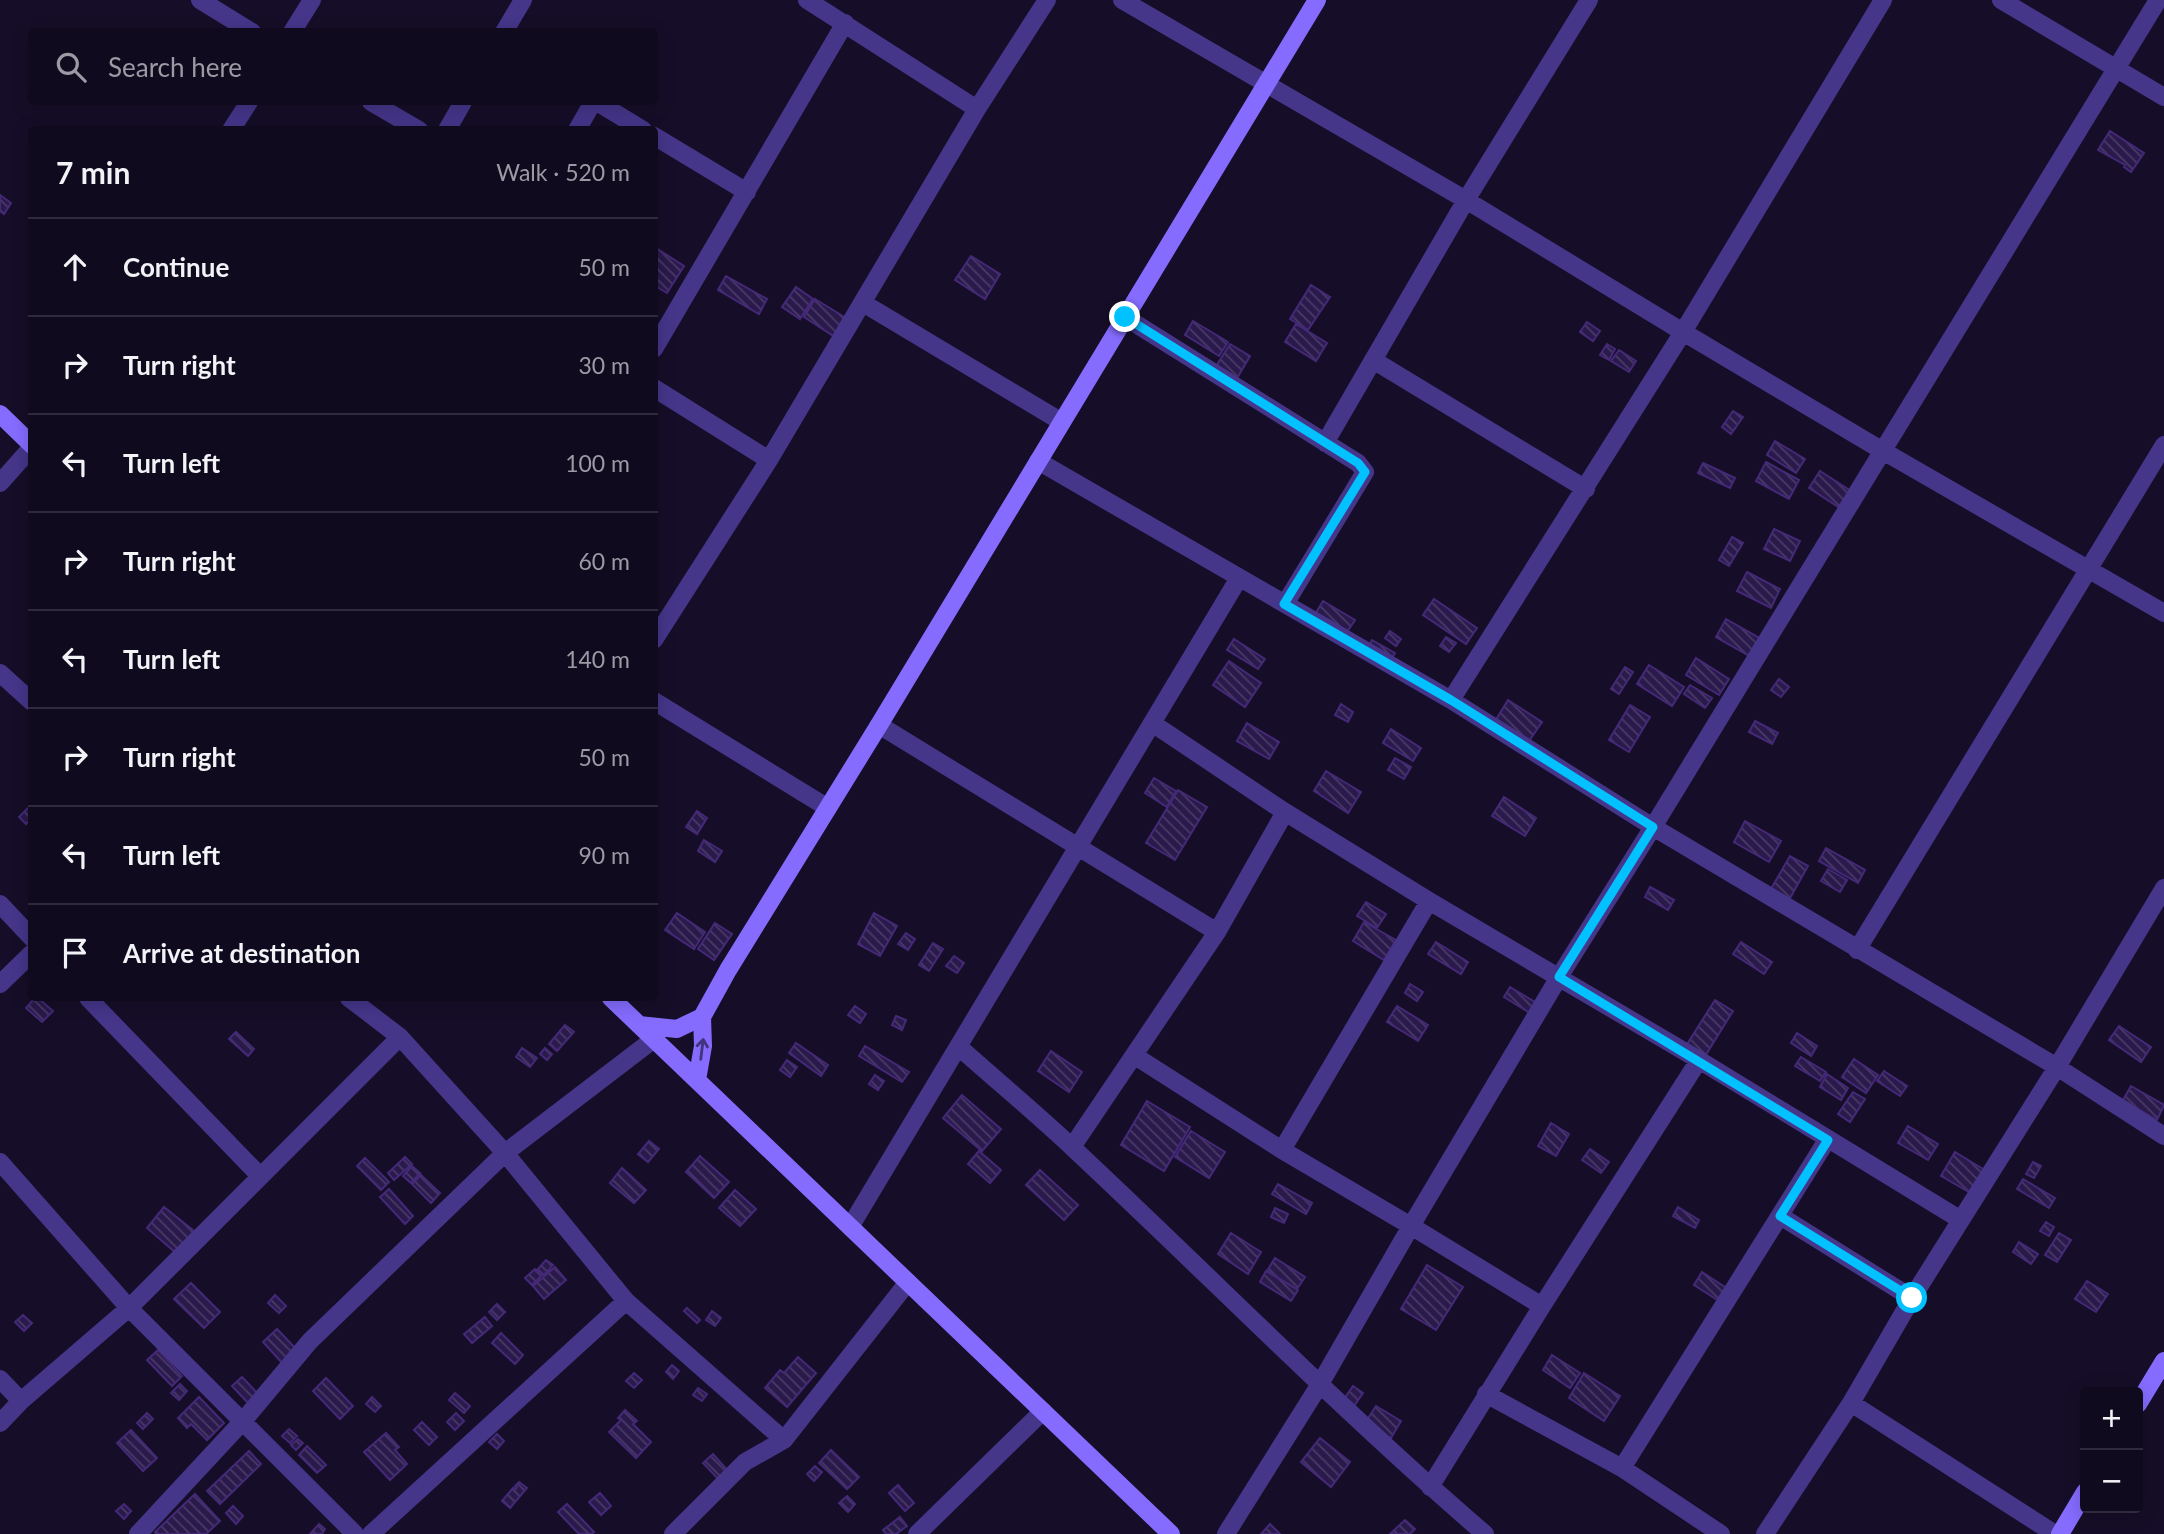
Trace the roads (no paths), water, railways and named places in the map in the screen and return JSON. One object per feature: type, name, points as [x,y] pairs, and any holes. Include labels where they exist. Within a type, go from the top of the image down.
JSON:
[{"type":"street","points":[[200,0],[246,28]]},
{"type":"street","points":[[294,28],[312,0]]},
{"type":"street","points":[[506,28],[523,0]]},
{"type":"street","points":[[807,0],[977,109]]},
{"type":"street","points":[[658,634],[769,460],[977,109],[1047,0]]},
{"type":"street","points":[[1122,0],[1466,200],[1883,451],[2164,613]]},
{"type":"street","points":[[697,1080],[703,1046],[702,1017],[728,970],[1317,0]]},
{"type":"street","points":[[1325,443],[1466,200],[1589,0]]},
{"type":"street","points":[[1451,700],[1683,332],[1883,0]]},
{"type":"street","points":[[2001,0],[2164,97]]},
{"type":"street","points":[[1226,1534],[1320,1384],[1559,977],[2158,0]]},
{"type":"street","points":[[658,342],[845,23]]},
{"type":"street","points":[[233,126],[246,105]]},
{"type":"street","points":[[376,105],[412,126]]},
{"type":"street","points":[[449,126],[461,105]]},
{"type":"street","points":[[580,126],[593,105]]},
{"type":"street","points":[[600,105],[636,126]]},
{"type":"street","points":[[658,138],[747,192]]},
{"type":"street","points":[[863,303],[1062,422]]},
{"type":"street","points":[[1125,317],[1358,463],[1365,472],[1284,604]]},
{"type":"street","points":[[1373,360],[1586,489]]},
{"type":"street","points":[[658,391],[769,460]]},
{"type":"street","points":[[0,414],[28,442]]},
{"type":"street","points":[[1857,950],[2164,445]]},
{"type":"street","points":[[0,483],[28,451]]},
{"type":"street","points":[[1038,461],[1451,700],[1653,827],[2057,1067],[2164,1136]]},
{"type":"street","points":[[850,1227],[1239,578]]},
{"type":"street","points":[[0,673],[28,698]]},
{"type":"street","points":[[658,703],[828,808]]},
{"type":"street","points":[[1152,723],[1285,812],[1429,901],[1699,1060],[1961,1220]]},
{"type":"street","points":[[879,725],[1217,932]]},
{"type":"street","points":[[1072,1147],[1217,932],[1285,812]]},
{"type":"street","points":[[1765,1534],[1852,1403],[1912,1298],[2057,1067],[2164,888]]},
{"type":"street","points":[[1282,1150],[1429,901]]},
{"type":"street","points":[[0,904],[28,934]]},
{"type":"street","points":[[0,984],[28,957]]},
{"type":"street","points":[[92,1001],[260,1176]]},
{"type":"street","points":[[352,1001],[400,1037],[505,1153],[626,1301],[783,1440]]},
{"type":"street","points":[[614,1001],[1171,1534]]},
{"type":"street","points":[[639,1025],[677,1028],[702,1017]]},
{"type":"street","points":[[0,1423],[20,1401],[129,1308],[400,1037]]},
{"type":"street","points":[[138,1534],[243,1421],[310,1341],[505,1153],[654,1039]]},
{"type":"street","points":[[959,1047],[1072,1147],[1320,1384],[1430,1487],[1485,1534]]},
{"type":"street","points":[[1135,1056],[1282,1150],[1542,1306]]},
{"type":"street","points":[[1430,1487],[1486,1394],[1699,1060]]},
{"type":"street","points":[[1622,1468],[1828,1140]]},
{"type":"street","points":[[0,1162],[129,1308],[355,1534]]},
{"type":"street","points":[[1780,1216],[1912,1298]]},
{"type":"street","points":[[673,1534],[745,1462],[783,1440],[908,1282]]},
{"type":"street","points":[[371,1534],[626,1301]]},
{"type":"street","points":[[2143,1396],[2164,1360]]},
{"type":"street","points":[[0,1379],[20,1401]]},
{"type":"street","points":[[1486,1394],[1622,1468],[1721,1534]]},
{"type":"street","points":[[1852,1403],[2055,1534]]},
{"type":"street","points":[[917,1534],[1043,1411]]},
{"type":"street","points":[[2060,1534],[2080,1500]]}]
